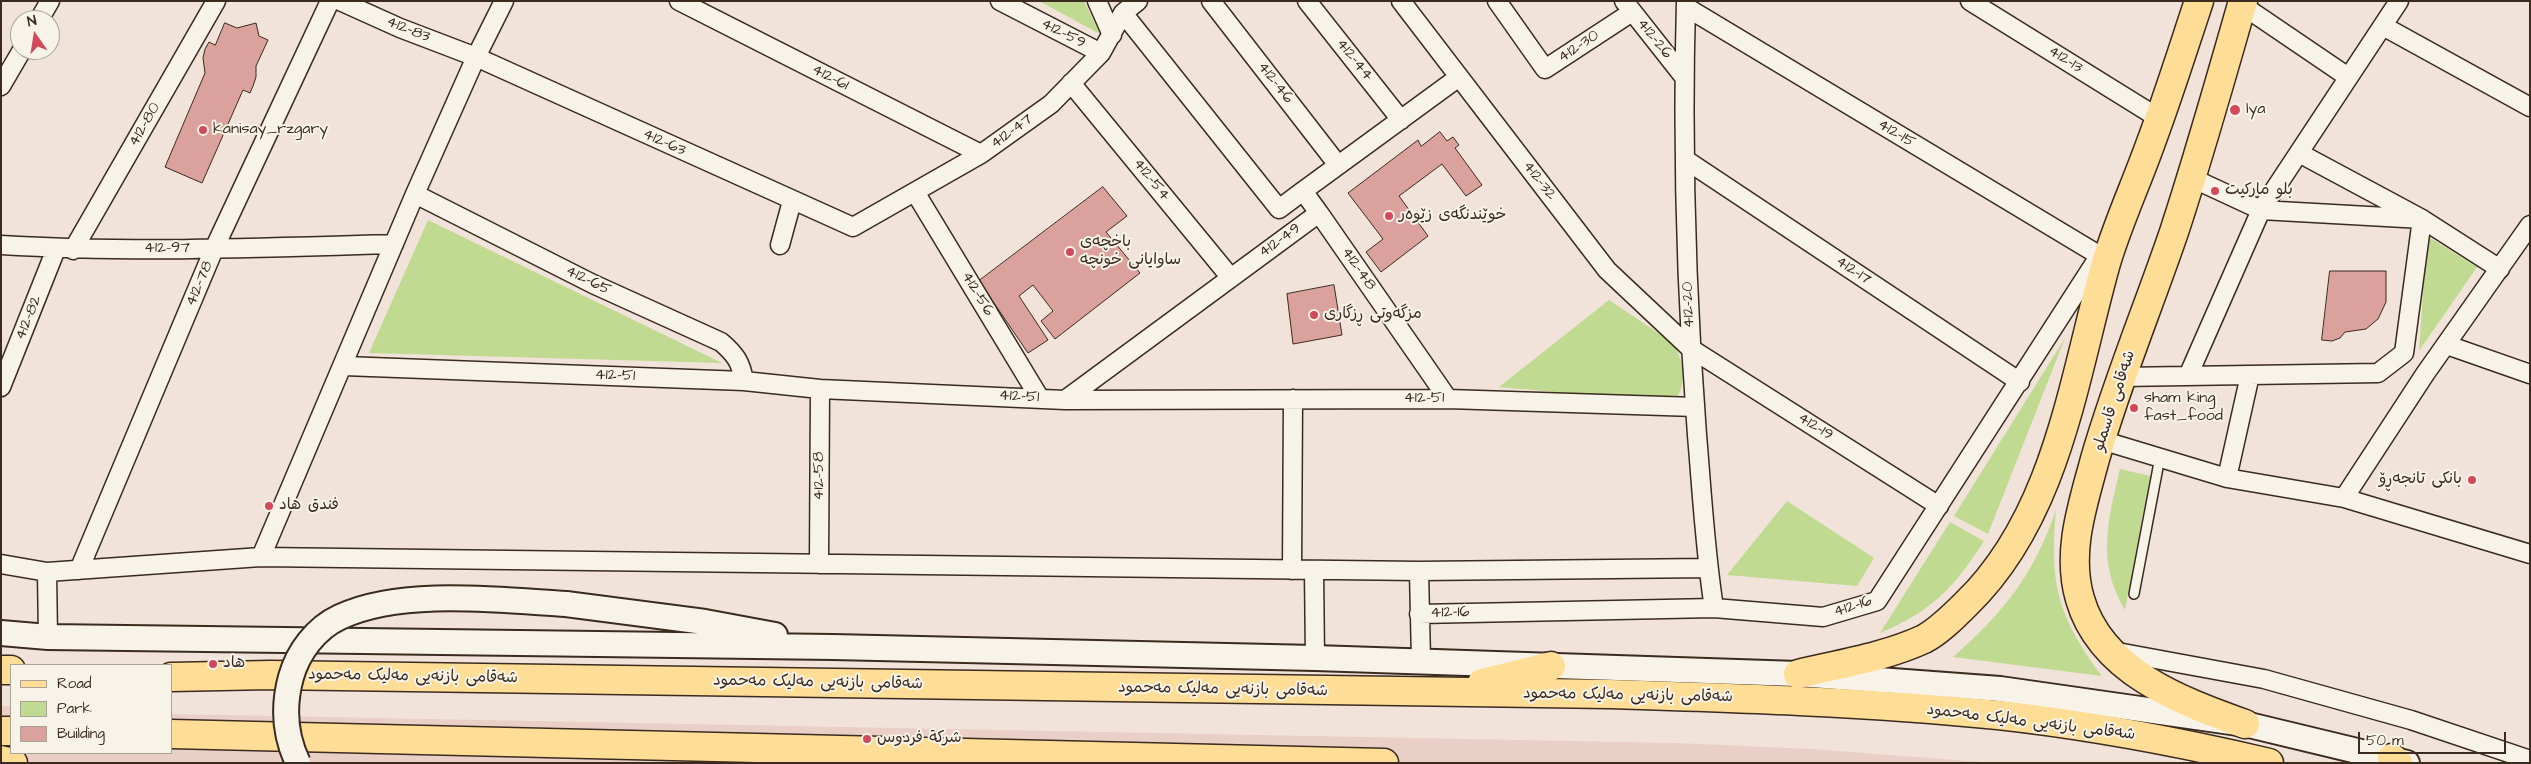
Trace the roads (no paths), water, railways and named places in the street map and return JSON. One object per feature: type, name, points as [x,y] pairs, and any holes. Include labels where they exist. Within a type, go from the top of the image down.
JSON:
[{"type":"main road","points":[[1798,674],[1894,650],[1926,638],[1951,618],[2000,567],[2016,543],[2049,470],[2063,425],[2103,258],[2160,120],[2199,1]]},
{"type":"main road","name":"شەقامی قاسملو","points":[[2242,3],[2192,178],[2153,294],[2121,377],[2101,440],[2079,518],[2075,575],[2080,600],[2107,650],[2167,692],[2204,709],[2245,724]]},
{"type":"main road","points":[[2063,425],[2101,440]]},
{"type":"main road","points":[[298,763],[290,744],[286,720],[289,684],[298,657],[322,629],[338,618],[368,607],[414,601],[478,599],[566,604],[705,622],[833,647]]},
{"type":"main road","points":[[1,633],[48,637],[833,647],[1315,658],[1798,674],[2000,689],[2245,724],[2399,761]]},
{"type":"main road","points":[[1444,693],[1550,666]]},
{"type":"main road","name":"شەقامی بازنەیی مەلیک مەحمود","points":[[172,677],[270,675],[1703,697],[1954,711],[2104,730],[2269,763]]},
{"type":"main road","points":[[172,734],[1384,763]]},
{"type":"main road","points":[[1,760],[13,763]]},
{"type":"street","name":"412-80","points":[[65,249],[216,1]]},
{"type":"street","name":"412-78","points":[[79,570],[214,249],[330,1]]},
{"type":"street","name":"412-83","points":[[340,1],[400,28],[476,57]]},
{"type":"street","points":[[262,557],[415,194],[476,57],[504,1]]},
{"type":"street","name":"412-61","points":[[679,1],[981,154]]},
{"type":"street","name":"412-59","points":[[1000,1],[1101,53]]},
{"type":"street","points":[[1097,1],[1112,34]]},
{"type":"street","name":"412-47","points":[[853,227],[981,154],[1051,104],[1101,53],[1123,12],[1138,1]]},
{"type":"street","name":"412-46","points":[[1211,1],[1338,166]]},
{"type":"street","name":"412-44","points":[[1306,1],[1401,120]]},
{"type":"street","name":"412-32","points":[[1402,1],[1607,270],[1690,348]]},
{"type":"street","name":"412-13","points":[[1970,1],[2160,120]]},
{"type":"street","points":[[2188,376],[2261,210],[2399,1]]},
{"type":"street","name":"412-30","points":[[1498,2],[1545,69],[1628,6]]},
{"type":"street","points":[[2242,3],[2348,77]]},
{"type":"street","name":"412-20","points":[[1686,4],[1684,77],[1690,348],[1708,568],[1714,608]]},
{"type":"street","name":"412-15","points":[[1686,4],[2103,258]]},
{"type":"street","name":"412-26","points":[[1628,6],[1684,77]]},
{"type":"street","points":[[1123,12],[1279,209],[1294,231]]},
{"type":"street","points":[[2383,26],[2530,107]]},
{"type":"street","name":"412-63","points":[[476,57],[853,227]]},
{"type":"street","points":[[1,86],[16,60]]},
{"type":"street","points":[[1279,209],[1459,77]]},
{"type":"street","name":"412-54","points":[[1071,83],[1231,278]]},
{"type":"street","points":[[2300,153],[2422,219],[2500,270]]},
{"type":"street","name":"412-17","points":[[1686,160],[2020,382]]},
{"type":"street","points":[[2192,178],[2261,210],[2422,219]]},
{"type":"street","name":"412-49","points":[[1065,400],[1319,213],[1304,191]]},
{"type":"street","name":"412-56","points":[[915,192],[1039,397]]},
{"type":"street","name":"412-65","points":[[415,194],[593,284],[721,342],[737,356],[742,368],[744,381]]},
{"type":"street","points":[[780,245],[792,201]]},
{"type":"street","name":"412-48","points":[[1319,213],[1448,399]]},
{"type":"street","points":[[2121,377],[2378,373],[2404,352],[2422,219]]},
{"type":"street","points":[[2344,498],[2425,374],[2500,270],[2522,250],[2530,225]]},
{"type":"street","name":"412-97","points":[[1,245],[65,249],[214,249],[394,244]]},
{"type":"street","name":"412-82","points":[[1,387],[65,249]]},
{"type":"street","name":"412-16","points":[[1420,614],[1714,608],[1823,617],[1877,601],[2103,258]]},
{"type":"street","points":[[2447,345],[2530,374]]},
{"type":"street","name":"412-19","points":[[1690,348],[1939,506]]},
{"type":"street","name":"412-51","points":[[344,366],[744,381],[820,389],[1039,397],[1065,400],[1448,399],[1695,406]]},
{"type":"street","points":[[2227,478],[2250,375]]},
{"type":"street","name":"412-58","points":[[819,564],[820,389]]},
{"type":"street","points":[[1292,399],[1292,570]]},
{"type":"street","points":[[2101,440],[2227,478],[2344,498],[2530,554]]},
{"type":"street","points":[[1,564],[47,572],[262,557],[1419,571],[1708,568]]},
{"type":"street","points":[[1314,570],[1315,658]]},
{"type":"street","points":[[1419,571],[1421,661]]},
{"type":"street","points":[[47,572],[48,637]]},
{"type":"street","points":[[2107,650],[2264,679],[2412,720],[2530,760]]},
{"type":"lane","points":[[2134,594],[2160,457]]},
{"type":"place","name":"lya","points":[[2235,110]]},
{"type":"place","name":"kanisay_rzgary","points":[[203,130]]},
{"type":"place","name":"بلو ماركيت","points":[[2215,191]]},
{"type":"place","name":"خوێندنگەی زێوەر","points":[[1389,216]]},
{"type":"place","name":"باخچەی ساوایانی خونچە","points":[[1070,252]]},
{"type":"place","name":"مزگەوتی ڕزگاری","points":[[1314,315]]},
{"type":"place","name":"sham king fast_food","points":[[2134,408]]},
{"type":"place","name":"بانکی تانجەڕۆ","points":[[2472,480]]},
{"type":"place","name":"فندق هاد","points":[[269,506]]},
{"type":"place","name":"هاد","points":[[213,664]]},
{"type":"place","name":"شركة فردوس","points":[[867,739]]}]
